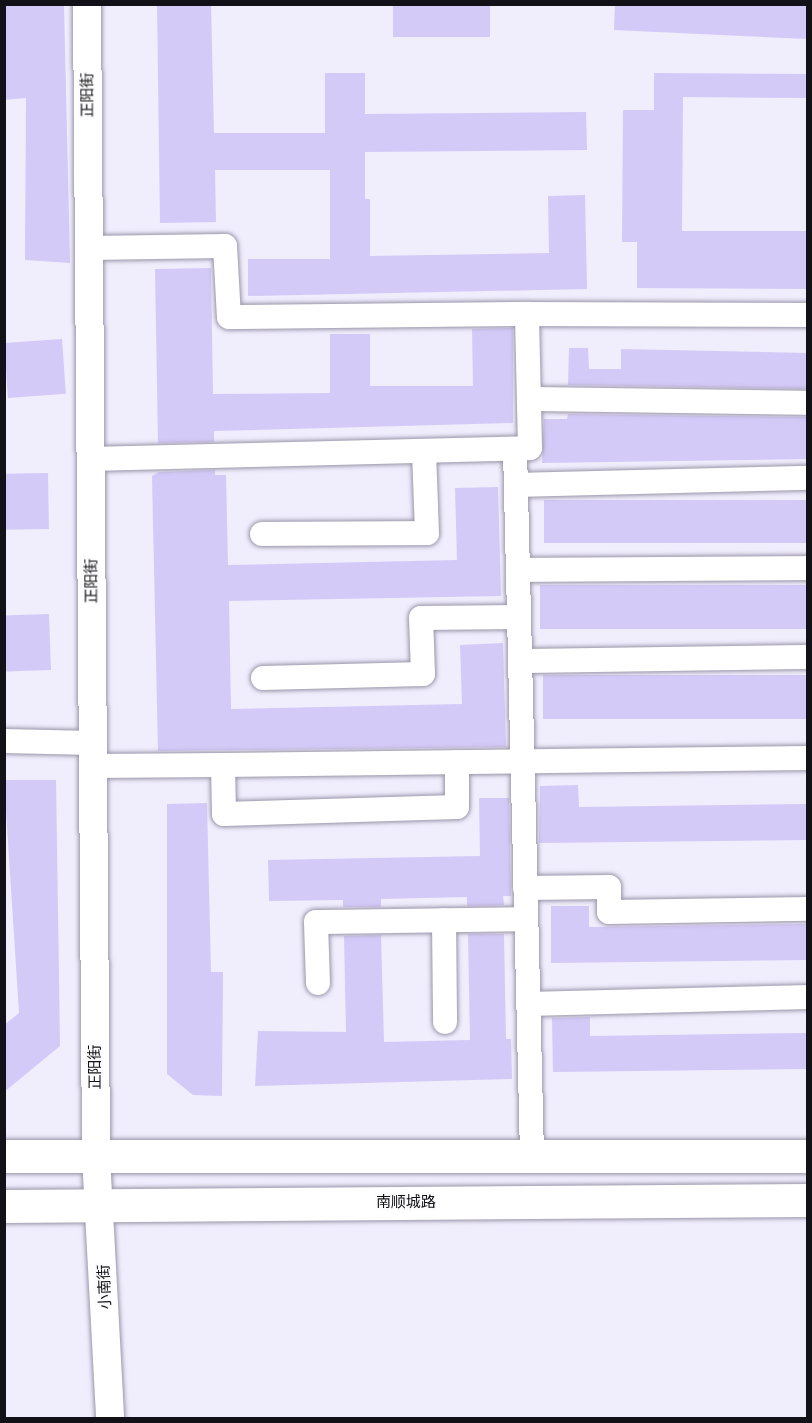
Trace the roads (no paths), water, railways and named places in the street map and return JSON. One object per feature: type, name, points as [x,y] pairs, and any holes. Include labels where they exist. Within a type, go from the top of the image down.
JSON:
[{"type":"main road","points":[[4,1156],[807,1156]]},
{"type":"main road","name":"南顺城路","points":[[4,1206],[807,1200]]},
{"type":"street","name":"正阳街","points":[[87,4],[96,1156]]},
{"type":"street","points":[[89,248],[225,246],[229,317],[527,314],[807,315]]},
{"type":"street","points":[[91,459],[530,448],[527,314]]},
{"type":"street","points":[[529,399],[807,403]]},
{"type":"street","points":[[515,449],[532,1156]]},
{"type":"street","points":[[262,534],[427,533],[424,451]]},
{"type":"street","points":[[516,485],[807,478]]},
{"type":"street","points":[[518,570],[807,568]]},
{"type":"street","points":[[264,678],[423,674],[421,618],[519,616]]},
{"type":"street","points":[[520,661],[807,657]]},
{"type":"street","points":[[4,741],[93,755],[223,765],[807,758]]},
{"type":"street","points":[[223,765],[224,814],[457,807],[456,762]]},
{"type":"street","points":[[525,888],[609,887],[609,912],[807,909]]},
{"type":"street","points":[[318,983],[316,922],[526,919]]},
{"type":"street","points":[[444,920],[445,1022]]},
{"type":"street","points":[[528,1004],[807,997]]},
{"type":"street","name":"小南街","points":[[96,1156],[102,1205],[110,1419]]}]
